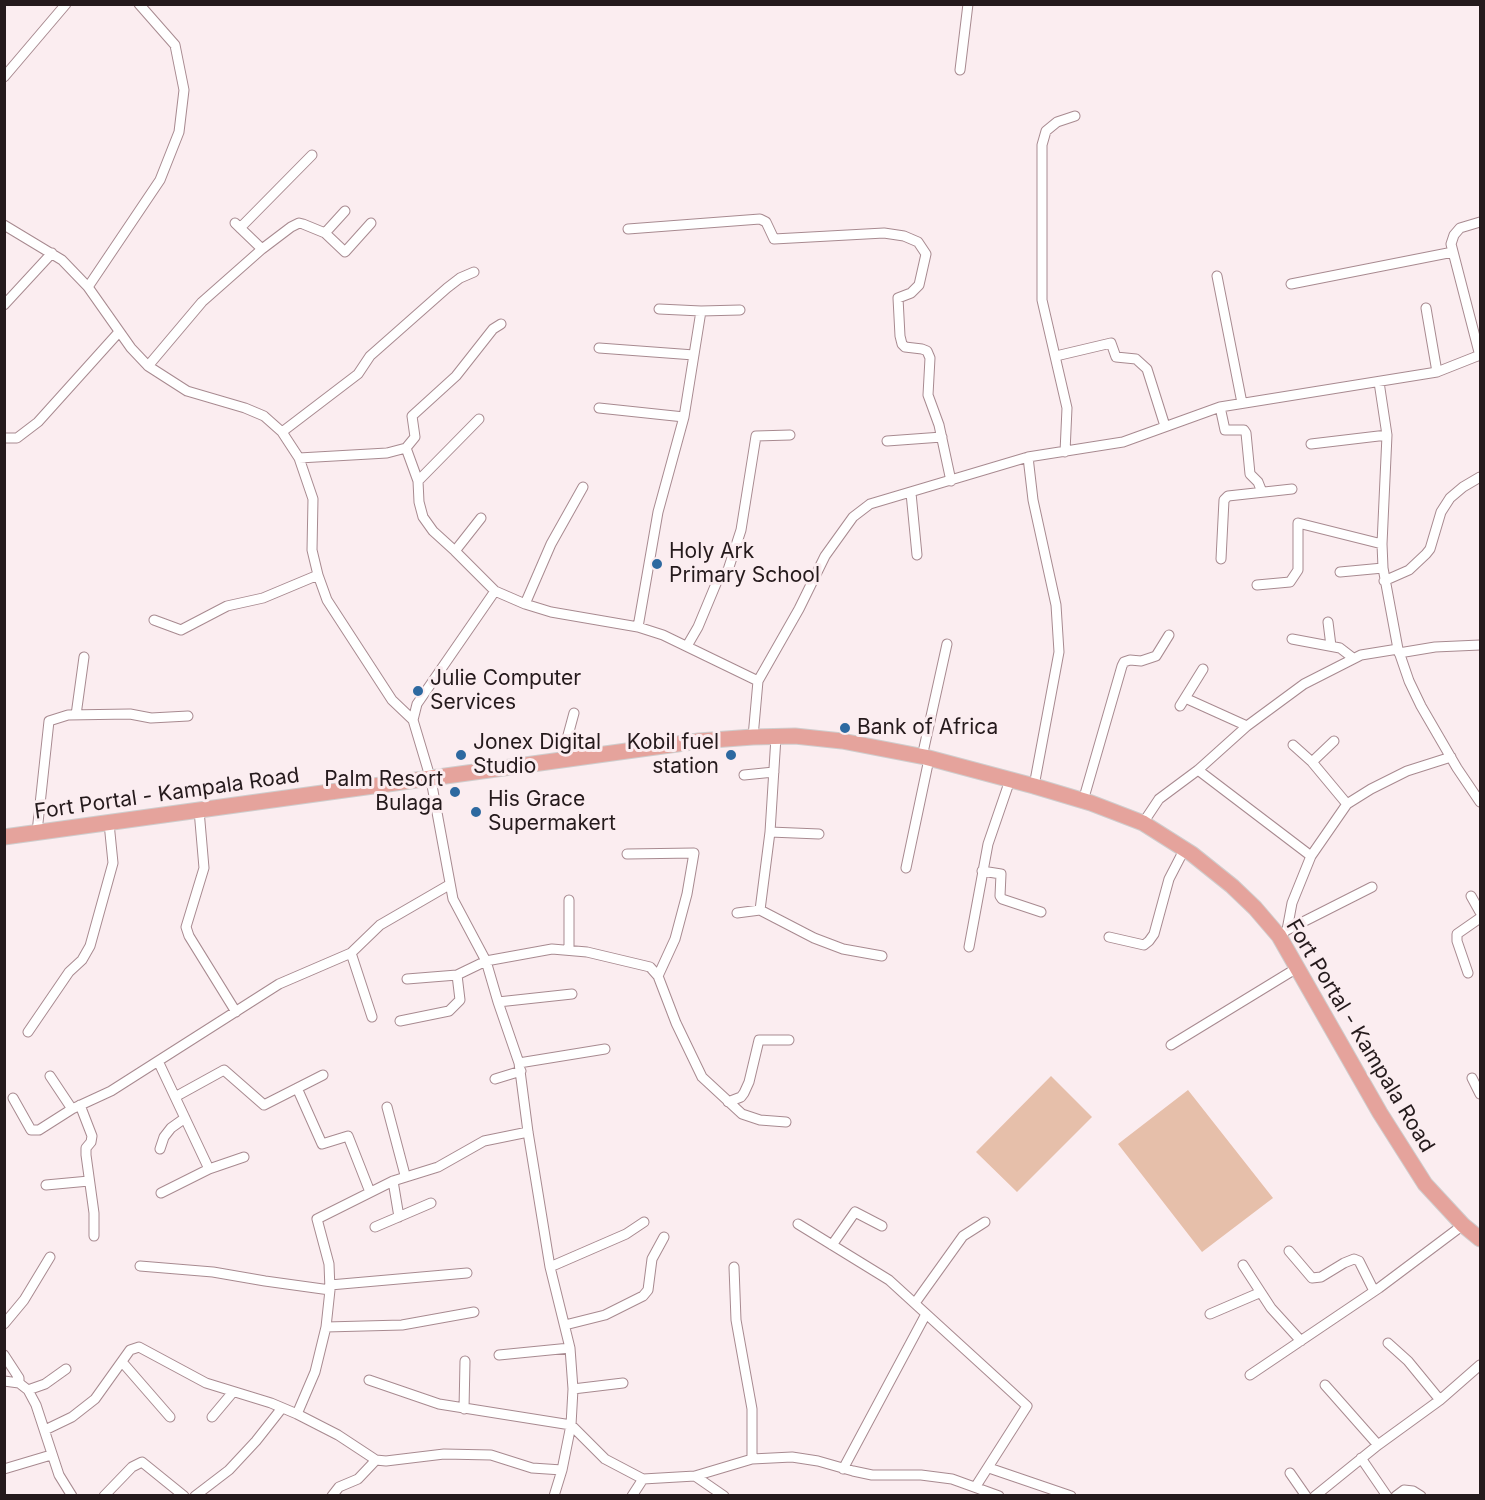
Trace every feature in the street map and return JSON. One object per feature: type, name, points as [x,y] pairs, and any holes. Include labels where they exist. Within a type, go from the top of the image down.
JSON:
[{"type":"main road","name":"Fort Portal - Kampala Road","points":[[4,837],[431,780],[699,741],[753,736],[795,736],[842,741],[926,758],[1034,786],[1143,823],[1192,854],[1232,886],[1283,933],[1297,968],[1403,1152],[1425,1184],[1463,1225],[1480,1239]]},
{"type":"street","points":[[4,77],[66,4]]},
{"type":"street","points":[[88,287],[160,180],[179,132],[184,90],[175,45],[139,4]]},
{"type":"street","points":[[960,70],[968,4]]},
{"type":"street","points":[[1065,452],[1067,408],[1042,300],[1042,144],[1046,130],[1057,122],[1075,117]]},
{"type":"street","points":[[262,249],[238,225],[312,155]]},
{"type":"street","points":[[325,233],[345,211]]},
{"type":"street","points":[[628,229],[760,219],[766,222],[774,239],[884,233],[904,236],[918,242],[926,254],[919,285],[911,293],[898,298],[900,336],[902,345],[927,351],[930,358],[928,395],[942,436],[951,481]]},
{"type":"street","points":[[753,736],[758,681],[799,609],[825,556],[853,517],[870,504],[1028,457],[1123,442],[1220,407],[1437,372],[1480,356],[1451,244],[1454,235],[1461,228],[1480,222]]},
{"type":"street","points":[[148,366],[202,302],[262,249],[291,227],[299,223],[325,233],[345,252],[370,223]]},
{"type":"street","points":[[4,225],[62,260],[88,287],[131,348],[148,366],[187,391],[264,416],[282,432],[299,458],[313,499],[312,550],[327,600],[392,700],[413,720],[431,780],[453,898],[486,961],[520,1067],[550,1267],[570,1348],[573,1389],[571,1425],[554,1496]]},
{"type":"street","points":[[1291,284],[1453,252]]},
{"type":"street","points":[[4,305],[52,253]]},
{"type":"street","points":[[282,432],[358,374],[370,356],[447,288],[460,278],[474,272]]},
{"type":"street","points":[[1217,276],[1242,403]]},
{"type":"street","points":[[1426,308],[1437,372]]},
{"type":"street","points":[[659,309],[741,310]]},
{"type":"street","points":[[638,627],[658,512],[684,417],[700,311]]},
{"type":"street","points":[[299,458],[387,453],[406,448],[415,438],[412,416],[456,376],[493,329],[501,324]]},
{"type":"street","points":[[4,438],[17,438],[38,422],[119,332]]},
{"type":"street","points":[[1056,356],[1111,343],[1116,357],[1136,360],[1147,369],[1165,426]]},
{"type":"street","points":[[599,348],[694,355]]},
{"type":"street","points":[[1378,382],[1387,435],[1383,568],[1398,651],[1417,698],[1480,801]]},
{"type":"street","points":[[1220,407],[1225,430],[1244,430],[1246,433],[1250,474],[1258,482],[1262,492]]},
{"type":"street","points":[[599,408],[684,417]]},
{"type":"street","points":[[418,482],[479,419]]},
{"type":"street","points":[[687,646],[698,627],[718,579],[728,570],[741,530],[756,436],[790,435]]},
{"type":"street","points":[[1311,444],[1387,435]]},
{"type":"street","points":[[887,441],[942,436]]},
{"type":"street","points":[[406,448],[418,482],[418,502],[423,517],[433,531],[495,591],[525,604],[582,619],[638,627],[663,634],[758,681]]},
{"type":"street","points":[[1028,457],[1033,500],[1056,605],[1059,652],[1034,786]]},
{"type":"street","points":[[1384,581],[1409,570],[1426,554],[1430,549],[1441,512],[1450,498],[1480,477]]},
{"type":"street","points":[[525,604],[551,544],[583,487]]},
{"type":"street","points":[[1221,559],[1224,500],[1228,496],[1292,489]]},
{"type":"street","points":[[911,493],[917,555]]},
{"type":"street","points":[[455,550],[481,518]]},
{"type":"street","points":[[1257,585],[1290,582],[1298,570],[1298,523],[1382,544]]},
{"type":"street","points":[[1340,572],[1383,568]]},
{"type":"street","points":[[154,620],[181,630],[227,606],[264,598],[318,575]]},
{"type":"street","points":[[413,720],[417,704],[495,591]]},
{"type":"street","points":[[1328,622],[1331,646]]},
{"type":"street","points":[[1083,801],[1124,662],[1141,661],[1156,656],[1169,635]]},
{"type":"street","points":[[1292,639],[1340,648],[1353,658]]},
{"type":"street","points":[[906,868],[946,644]]},
{"type":"street","points":[[1143,823],[1159,799],[1198,770],[1247,726],[1304,684],[1353,658],[1361,655],[1436,647],[1480,645]]},
{"type":"street","points":[[76,715],[84,657]]},
{"type":"street","points":[[1203,669],[1183,702],[1247,726]]},
{"type":"street","points":[[561,761],[574,713]]},
{"type":"street","points":[[37,832],[49,721],[76,715],[130,714],[151,718],[188,716]]},
{"type":"street","points":[[760,910],[770,832],[776,737]]},
{"type":"street","points":[[1312,762],[1335,741]]},
{"type":"street","points":[[1293,746],[1312,762],[1347,804]]},
{"type":"street","points":[[1283,933],[1311,856],[1347,804],[1407,771],[1451,757]]},
{"type":"street","points":[[1198,770],[1311,856]]},
{"type":"street","points":[[744,776],[774,772]]},
{"type":"street","points":[[969,947],[988,844],[1010,780]]},
{"type":"street","points":[[200,810],[204,868],[186,927],[189,936],[236,1012]]},
{"type":"street","points":[[28,1032],[69,972],[82,960],[90,946],[113,863],[109,823]]},
{"type":"street","points":[[770,832],[819,834]]},
{"type":"street","points":[[1109,937],[1144,945],[1149,941],[1154,934],[1169,879],[1184,850]]},
{"type":"street","points":[[627,854],[694,853],[687,894],[675,939],[658,976]]},
{"type":"street","points":[[982,871],[1000,874],[1002,899],[1041,912]]},
{"type":"street","points":[[13,1098],[30,1130],[39,1130],[76,1107],[111,1091],[279,984],[351,953],[380,925],[449,885]]},
{"type":"street","points":[[1283,933],[1372,887]]},
{"type":"street","points":[[1471,896],[1480,912]]},
{"type":"street","points":[[569,900],[569,950]]},
{"type":"street","points":[[737,914],[760,910],[814,938],[843,949],[882,956]]},
{"type":"street","points":[[1468,973],[1457,941],[1457,934],[1480,918]]},
{"type":"street","points":[[407,979],[457,975],[486,961],[552,949],[628,961],[650,968],[658,976],[702,1077],[742,1114],[760,1120],[786,1122]]},
{"type":"street","points":[[351,953],[372,1017]]},
{"type":"street","points":[[1171,1045],[1297,968]]},
{"type":"street","points":[[400,1021],[449,1011],[460,1000],[457,975]]},
{"type":"street","points":[[498,1002],[572,994]]},
{"type":"street","points":[[728,1102],[741,1097],[744,1093],[749,1082],[759,1040],[789,1040]]},
{"type":"street","points":[[495,1079],[520,1067],[605,1049]]},
{"type":"street","points":[[158,1061],[209,1169]]},
{"type":"street","points":[[175,1097],[224,1070],[264,1105],[323,1075]]},
{"type":"street","points":[[50,1076],[76,1107],[92,1136],[86,1148],[94,1236]]},
{"type":"street","points":[[1472,1078],[1480,1094]]},
{"type":"street","points":[[297,1088],[322,1144],[348,1136],[370,1192]]},
{"type":"street","points":[[387,1107],[405,1175]]},
{"type":"street","points":[[160,1149],[164,1137],[171,1128],[185,1118]]},
{"type":"street","points":[[297,1414],[315,1372],[326,1327],[330,1287],[329,1264],[317,1219],[405,1175],[438,1167],[484,1141],[528,1132]]},
{"type":"street","points":[[161,1193],[209,1169],[244,1157]]},
{"type":"street","points":[[46,1185],[89,1181]]},
{"type":"street","points":[[393,1181],[399,1217]]},
{"type":"street","points":[[375,1227],[431,1203]]},
{"type":"street","points":[[832,1245],[855,1212],[882,1226]]},
{"type":"street","points":[[550,1267],[626,1234],[644,1222]]},
{"type":"street","points":[[915,1303],[963,1236],[986,1222]]},
{"type":"street","points":[[798,1224],[889,1280],[1027,1406],[976,1486]]},
{"type":"street","points":[[1251,1375],[1374,1291],[1463,1225]]},
{"type":"street","points":[[565,1326],[605,1315],[643,1296],[648,1290],[652,1259],[664,1237]]},
{"type":"street","points":[[1289,1251],[1312,1278],[1321,1277],[1354,1259],[1359,1261],[1374,1291]]},
{"type":"street","points":[[4,1324],[24,1300],[50,1257]]},
{"type":"street","points":[[1243,1265],[1260,1293],[1301,1341]]},
{"type":"street","points":[[141,1266],[213,1272],[265,1281],[330,1287],[467,1273]]},
{"type":"street","points":[[734,1267],[735,1320],[752,1409],[752,1459]]},
{"type":"street","points":[[1210,1314],[1260,1293]]},
{"type":"street","points":[[326,1327],[402,1325],[474,1312]]},
{"type":"street","points":[[843,1468],[926,1314]]},
{"type":"street","points":[[1388,1343],[1408,1360],[1440,1400]]},
{"type":"street","points":[[45,1430],[72,1417],[95,1399],[123,1363],[130,1350],[139,1347],[196,1378],[297,1414],[338,1435],[376,1460],[386,1461],[444,1454],[491,1455],[532,1468],[562,1470]]},
{"type":"street","points":[[499,1355],[570,1348]]},
{"type":"street","points":[[4,1355],[20,1378],[19,1383]]},
{"type":"street","points":[[464,1409],[465,1361]]},
{"type":"street","points":[[123,1363],[170,1418]]},
{"type":"street","points":[[1314,1496],[1440,1400],[1480,1365]]},
{"type":"street","points":[[28,1390],[45,1384],[66,1369]]},
{"type":"street","points":[[369,1380],[439,1404],[571,1425],[605,1459],[643,1479],[694,1476],[752,1459],[792,1457],[818,1461],[872,1475],[935,1477],[976,1486],[995,1495]]},
{"type":"street","points":[[4,1381],[19,1383],[28,1390],[45,1430],[59,1475],[72,1496]]},
{"type":"street","points":[[573,1389],[623,1383]]},
{"type":"street","points":[[1325,1385],[1378,1445]]},
{"type":"street","points":[[212,1417],[232,1392]]},
{"type":"street","points":[[195,1496],[229,1470],[282,1408]]},
{"type":"street","points":[[4,1469],[51,1455]]},
{"type":"street","points":[[1361,1458],[1387,1496]]},
{"type":"street","points":[[332,1496],[339,1487],[358,1479],[376,1460]]},
{"type":"street","points":[[104,1496],[132,1467],[142,1462],[184,1496]]},
{"type":"street","points":[[989,1468],[1071,1496]]},
{"type":"street","points":[[1290,1473],[1306,1496]]},
{"type":"street","points":[[694,1476],[724,1496]]},
{"type":"street","points":[[632,1496],[643,1479]]},
{"type":"street","points":[[1396,1496],[1404,1490],[1413,1491],[1421,1496]]},
{"type":"shaded area","points":[[1051,1076],[1092,1117],[1017,1192],[976,1152]]},
{"type":"shaded area","points":[[1188,1090],[1273,1198],[1202,1252],[1118,1144]]},
{"type":"place","name":"Holy Ark Primary School","points":[[657,564]]},
{"type":"place","name":"Julie Computer Services","points":[[418,691]]},
{"type":"place","name":"Bank of Africa","points":[[845,728]]},
{"type":"place","name":"Jonex Digital Studio","points":[[461,755]]},
{"type":"place","name":"Kobil fuel station","points":[[731,755]]},
{"type":"place","name":"Palm Resort Bulaga","points":[[455,792]]},
{"type":"place","name":"His Grace Supermakert","points":[[476,812]]}]
